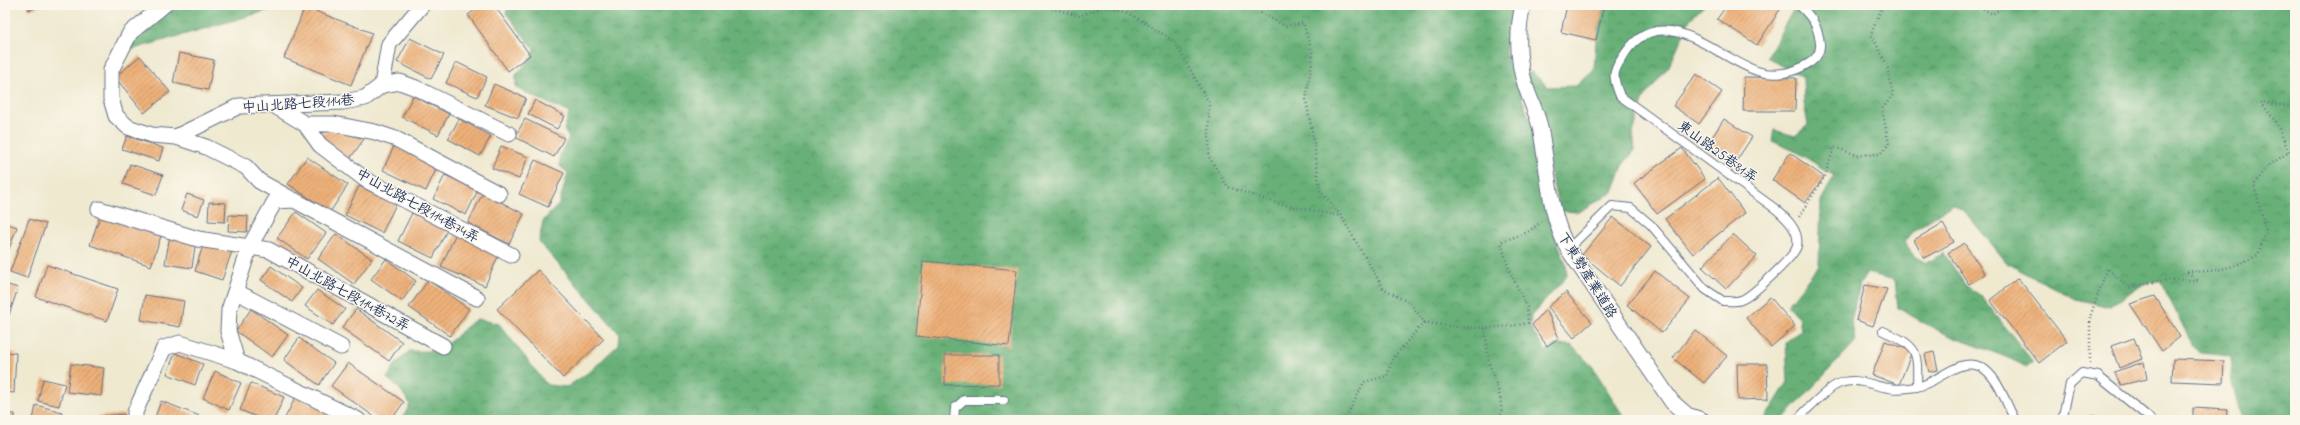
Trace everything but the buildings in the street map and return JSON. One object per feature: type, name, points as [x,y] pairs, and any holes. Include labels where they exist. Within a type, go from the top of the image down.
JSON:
[{"type":"street","points":[[164,5],[130,33],[111,70],[111,99],[116,116],[128,127],[152,134],[176,138],[206,147],[246,167],[258,181],[476,298]]},
{"type":"street","points":[[422,5],[389,44],[382,85],[400,82],[416,88],[510,134]]},
{"type":"street","name":"下東勢產業道路","points":[[1523,5],[1520,16],[1520,56],[1524,82],[1540,127],[1553,213],[1568,249],[1672,402],[1687,415],[1702,420]]},
{"type":"street","name":"中山北路七段114巷","points":[[176,138],[239,106],[275,106],[343,102],[366,98],[382,85]]},
{"type":"street","name":"中山北路七段114巷74弄","points":[[275,106],[305,124],[320,145],[366,180],[510,255]]},
{"type":"street","points":[[305,124],[334,124],[375,132],[396,138],[499,194]]},
{"type":"street","points":[[237,360],[228,331],[230,310],[237,292],[250,246],[275,201],[294,200]]},
{"type":"street","name":"中山北路七段114巷72弄","points":[[99,209],[198,239],[269,250],[443,346]]},
{"type":"street","points":[[237,292],[341,348]]},
{"type":"street","points":[[135,420],[135,412],[164,348],[180,343],[237,360],[358,420]]},
{"type":"lane","name":"東山路25巷81弄","points":[[1568,249],[1612,206],[1631,208],[1650,225],[1705,289],[1722,301],[1742,300],[1788,261],[1797,247],[1797,238],[1791,223],[1777,210],[1620,96],[1614,82],[1614,70],[1635,39],[1647,32],[1668,29],[1692,34],[1756,71],[1786,73],[1801,69],[1816,58],[1820,46],[1818,30],[1811,16],[1799,5]]},
{"type":"lane","points":[[1883,331],[1906,341],[1913,348],[1918,360],[1917,387]]},
{"type":"lane","points":[[1797,420],[1838,384],[1851,381],[1890,389],[1917,387],[1935,382],[1955,368],[1969,364],[1981,367],[1995,381],[2015,420]]},
{"type":"lane","points":[[2062,420],[2070,384],[2082,373],[2097,376],[2152,420]]},
{"type":"lane","points":[[954,420],[955,408],[964,400],[1004,400]]},
{"type":"path","points":[[1040,5],[1080,16],[1104,6],[1123,11],[1147,23],[1174,41],[1210,103],[1209,157],[1228,187],[1276,203],[1341,216]]},
{"type":"path","points":[[1259,5],[1261,13],[1285,26],[1303,23],[1313,55],[1306,100],[1314,142],[1320,190],[1341,216],[1383,288],[1411,304],[1424,322],[1450,327],[1484,328],[1506,328],[1528,323],[1527,307],[1509,270],[1501,242],[1528,232],[1553,213]]},
{"type":"path","points":[[1791,223],[1793,224],[1825,176],[1834,147],[1857,155],[1880,154],[1889,144],[1882,110],[1893,94],[1887,65],[1871,34],[1883,5]]},
{"type":"path","points":[[1976,5],[1993,14],[2004,5]]},
{"type":"path","points":[[2097,376],[2090,370],[2090,317],[2107,268],[2129,288],[2152,281],[2178,279],[2199,281],[2186,271],[2207,272],[2231,268],[2258,255],[2266,231],[2254,185],[2268,166],[2289,152],[2276,122],[2261,102],[2295,107]]},
{"type":"path","points":[[1345,420],[1364,382],[1387,376],[1392,358],[1424,322]]},
{"type":"path","points":[[1484,328],[1489,362],[1499,392],[1502,413],[1500,420]]},
{"type":"green space","points":[[159,5],[287,5],[109,56],[128,27]]},
{"type":"green space","points":[[509,5],[1515,5],[1505,52],[1534,131],[1555,236],[1566,264],[1567,276],[1531,316],[1530,327],[1546,351],[1556,345],[1571,345],[1592,366],[1622,414],[1622,420],[402,420],[410,404],[400,389],[387,378],[395,365],[409,351],[429,351],[446,345],[477,319],[499,324],[547,385],[567,387],[592,370],[618,345],[619,333],[539,242],[543,221],[559,204],[568,173],[560,166],[560,154],[569,138],[564,130],[569,113],[516,88],[516,75],[532,57],[534,49],[506,13]]},
{"type":"green space","points":[[1604,5],[1705,5],[1690,19],[1669,66],[1644,98],[1633,133],[1635,150],[1624,163],[1613,192],[1579,212],[1560,211],[1525,76],[1532,72],[1548,87],[1576,86],[1594,69],[1596,40]]},
{"type":"green space","points":[[1796,5],[2295,5],[2295,420],[2242,420],[2232,382],[2230,356],[2200,353],[2190,340],[2160,280],[2136,288],[2110,307],[2076,299],[2008,264],[1966,213],[1953,204],[1916,229],[1904,242],[1916,257],[1926,263],[1944,253],[1965,285],[1981,296],[2033,362],[2026,367],[2018,362],[1955,338],[1926,324],[1898,308],[1895,280],[1867,273],[1860,284],[1851,321],[1856,341],[1782,420],[1764,420],[1788,382],[1786,342],[1801,330],[1799,318],[1787,305],[1819,266],[1821,201],[1834,176],[1799,153],[1772,141],[1774,130],[1795,136],[1808,125],[1804,103],[1803,78],[1767,57]]}]
